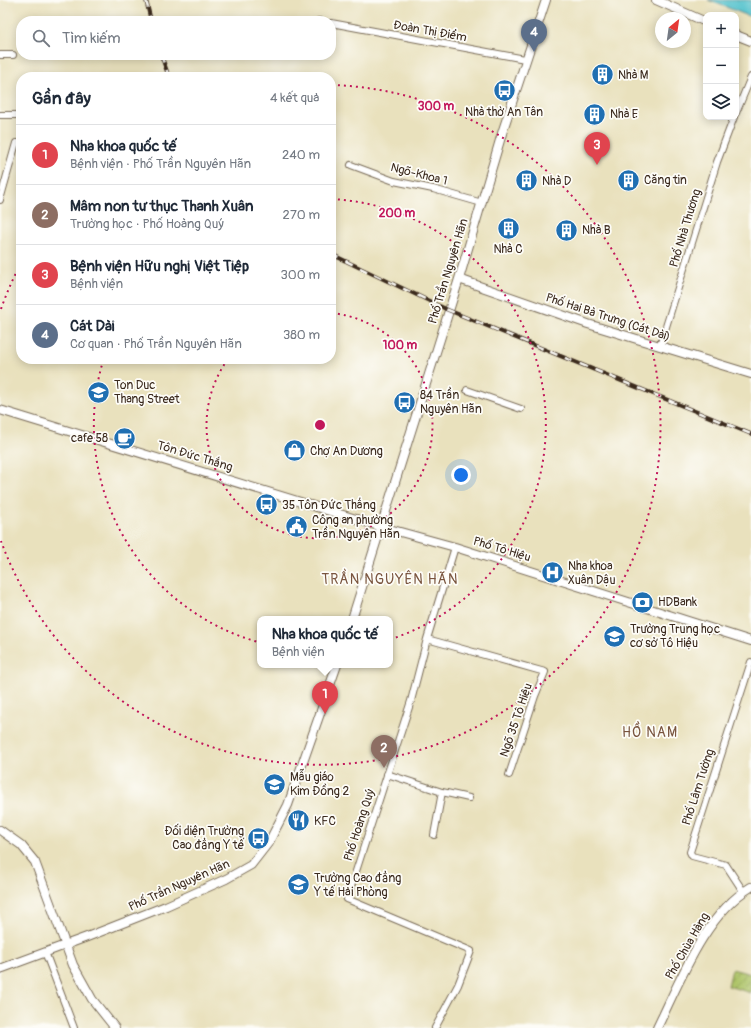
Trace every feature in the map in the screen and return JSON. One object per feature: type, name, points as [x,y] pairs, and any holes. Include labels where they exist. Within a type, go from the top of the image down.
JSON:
[{"type":"main road","name":"Phố Trần Nguyên Hãn","points":[[353,616],[382,527],[414,418],[459,279],[525,59],[546,0]]},
{"type":"main road","points":[[656,0],[703,21]]},
{"type":"main road","points":[[739,36],[751,41]]},
{"type":"main road","name":"Phố Hai Bà Trưng (Cát Dài)","points":[[459,279],[588,324],[751,374]]},
{"type":"main road","name":"Tôn Đức Thắng","points":[[0,410],[382,527]]},
{"type":"main road","name":"Phố Tô Hiệu","points":[[382,527],[455,547],[751,640]]},
{"type":"main road","name":"Phố Trần Nguyên Hãn","points":[[0,969],[166,906],[226,879],[251,865],[269,842],[288,805],[336,668]]},
{"type":"main road","points":[[0,830],[20,845],[35,862],[73,965],[92,999],[115,1028]]},
{"type":"main road","name":"Phố Chùa Hàng","points":[[658,1028],[702,940],[716,918],[743,892],[751,887]]},
{"type":"street","name":"Đoàn Thị Điểm","points":[[336,24],[525,59]]},
{"type":"street","points":[[0,55],[14,55]]},
{"type":"street","points":[[739,106],[751,77]]},
{"type":"street","points":[[0,115],[16,115]]},
{"type":"street","name":"Phố Nhà Thương","points":[[660,346],[717,162],[733,120]]},
{"type":"street","points":[[0,200],[16,149]]},
{"type":"street","name":"Ngõ-Khoa 1","points":[[352,165],[394,181],[433,189],[482,203]]},
{"type":"street","points":[[467,390],[521,409]]},
{"type":"street","name":"Phố Hoàng Quý","points":[[435,1028],[458,985],[471,951],[347,899],[411,701],[427,639],[455,547]]},
{"type":"street","name":"Ngõ 35 Tô Hiệu","points":[[427,639],[545,672],[535,696],[508,775]]},
{"type":"street","name":"Phố Lâm Tường","points":[[743,892],[726,865],[692,856],[690,852],[751,662]]},
{"type":"street","points":[[388,774],[442,792],[469,798]]},
{"type":"street","points":[[434,835],[442,792]]},
{"type":"street","points":[[45,952],[74,1028]]},
{"type":"green space","points":[[732,969],[751,974],[751,993],[728,986]]},
{"type":"water","points":[[708,0],[751,0],[751,17]]},
{"type":"railway","points":[[146,0],[150,16]]},
{"type":"railway","points":[[163,60],[167,72]]},
{"type":"railway","points":[[336,256],[448,310],[751,434]]},
{"type":"place","name":"Cát Dài","points":[[534,52]]},
{"type":"place","name":"Nhà M","points":[[603,75]]},
{"type":"place","name":"Nhà thờ An Tân","points":[[504,91]]},
{"type":"place","name":"Nhà E","points":[[595,114]]},
{"type":"place","name":"Bệnh viện Hữu nghị Việt Tiệp","points":[[597,165]]},
{"type":"place","name":"Căng tin","points":[[628,180]]},
{"type":"place","name":"Nhà D","points":[[526,181]]},
{"type":"place","name":"Nhà C","points":[[508,228]]},
{"type":"place","name":"Nhà B","points":[[567,230]]},
{"type":"place","name":"Ton Duc Thang Street","points":[[99,392]]},
{"type":"place","name":"84 Trần Nguyên Hãn","points":[[405,402]]},
{"type":"place","name":"cafe 58","points":[[124,438]]},
{"type":"place","name":"Chợ An Dương","points":[[295,451]]},
{"type":"place","name":"35 Tôn Đức Thắng","points":[[266,505]]},
{"type":"place","name":"Công an phường Trần Nguyên Hãn","points":[[297,527]]},
{"type":"place","name":"Nha khoa Xuân Dậu","points":[[553,573]]},
{"type":"place","name":"HDBank","points":[[643,602]]},
{"type":"place","name":"Trường Trung học cơ sở Tô Hiệu","points":[[614,636]]},
{"type":"place","name":"Nha khoa quốc tế","points":[[325,714]]},
{"type":"place","name":"Mâm non tư thục Thanh Xuân","points":[[384,768]]},
{"type":"place","name":"Mẫu giáo Kim Đồng 2","points":[[274,784]]},
{"type":"place","name":"KFC","points":[[298,821]]},
{"type":"place","name":"Đối diện Trường Cao đẳng Y tế","points":[[259,838]]},
{"type":"place","name":"Trường Cao đẳng Y tế Hải Phòng","points":[[298,885]]},
{"type":"district","name":"TRẦN NGUYÊN HÃN","points":[[390,579]]},
{"type":"district","name":"HỒ NAM","points":[[650,732]]}]
